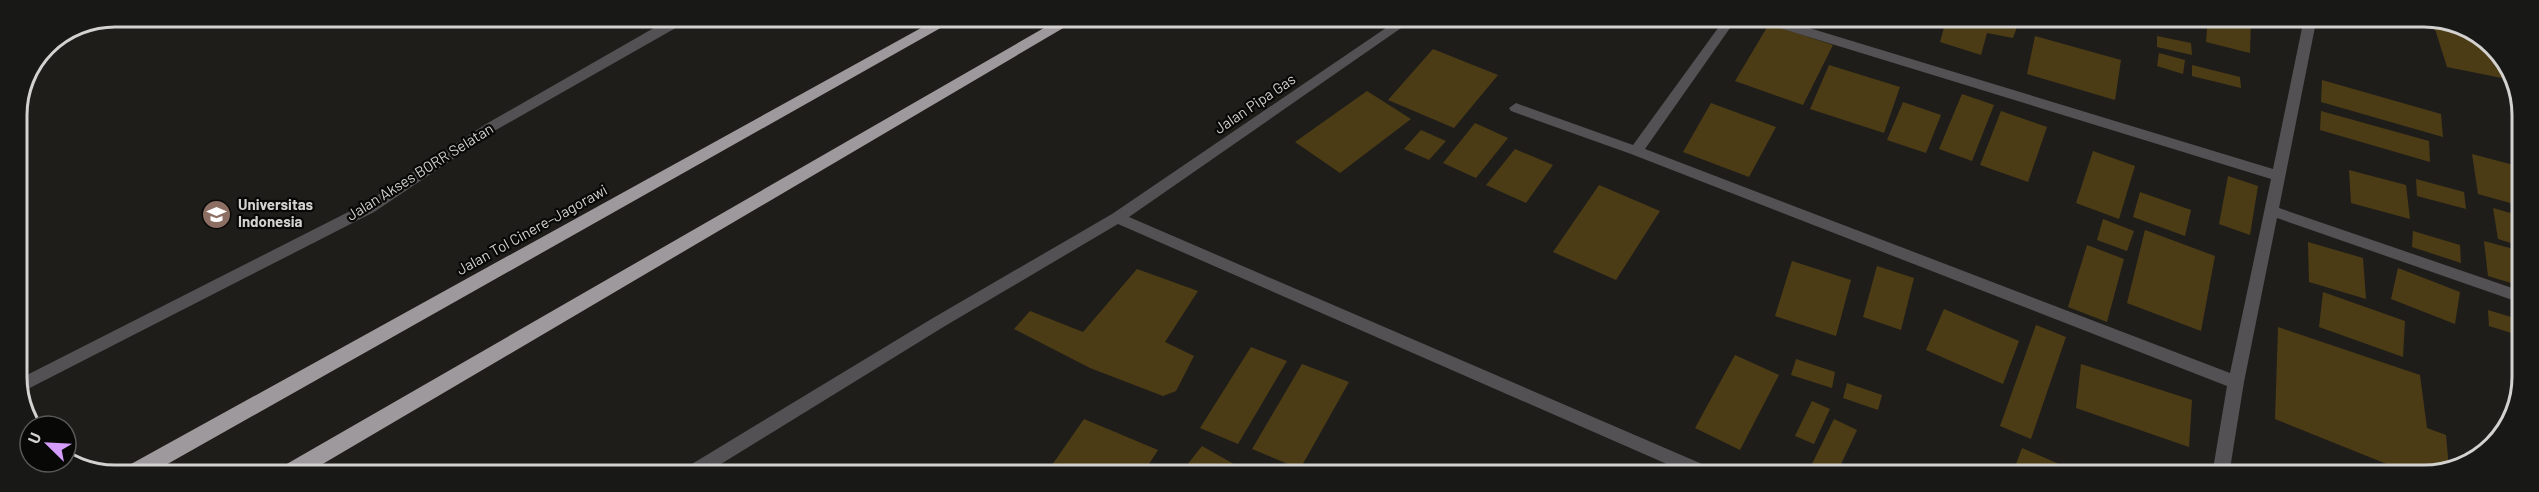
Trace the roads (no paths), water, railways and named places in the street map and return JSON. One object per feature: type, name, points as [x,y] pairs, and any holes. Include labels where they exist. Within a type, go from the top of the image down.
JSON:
[{"type":"highway","name":"Jalan Tol Cinere–Jagorawi","points":[[147,465],[934,27]]},
{"type":"highway","points":[[302,465],[1057,27]]},
{"type":"street","name":"Jalan Akses BORR Selatan","points":[[28,382],[369,208],[491,127],[671,27]]},
{"type":"street","name":"Jalan Pipa Gas","points":[[704,465],[929,328],[1117,218],[1396,27]]},
{"type":"street","points":[[1636,151],[1724,27]]},
{"type":"street","points":[[1792,27],[2279,176]]},
{"type":"street","points":[[2222,465],[2270,210],[2309,27]]},
{"type":"street","points":[[1516,108],[1636,151],[2236,382]]},
{"type":"street","points":[[2270,210],[2512,294]]},
{"type":"street","points":[[1117,218],[1687,465]]},
{"type":"place","name":"Universitas Indonesia","points":[[217,214]]}]
